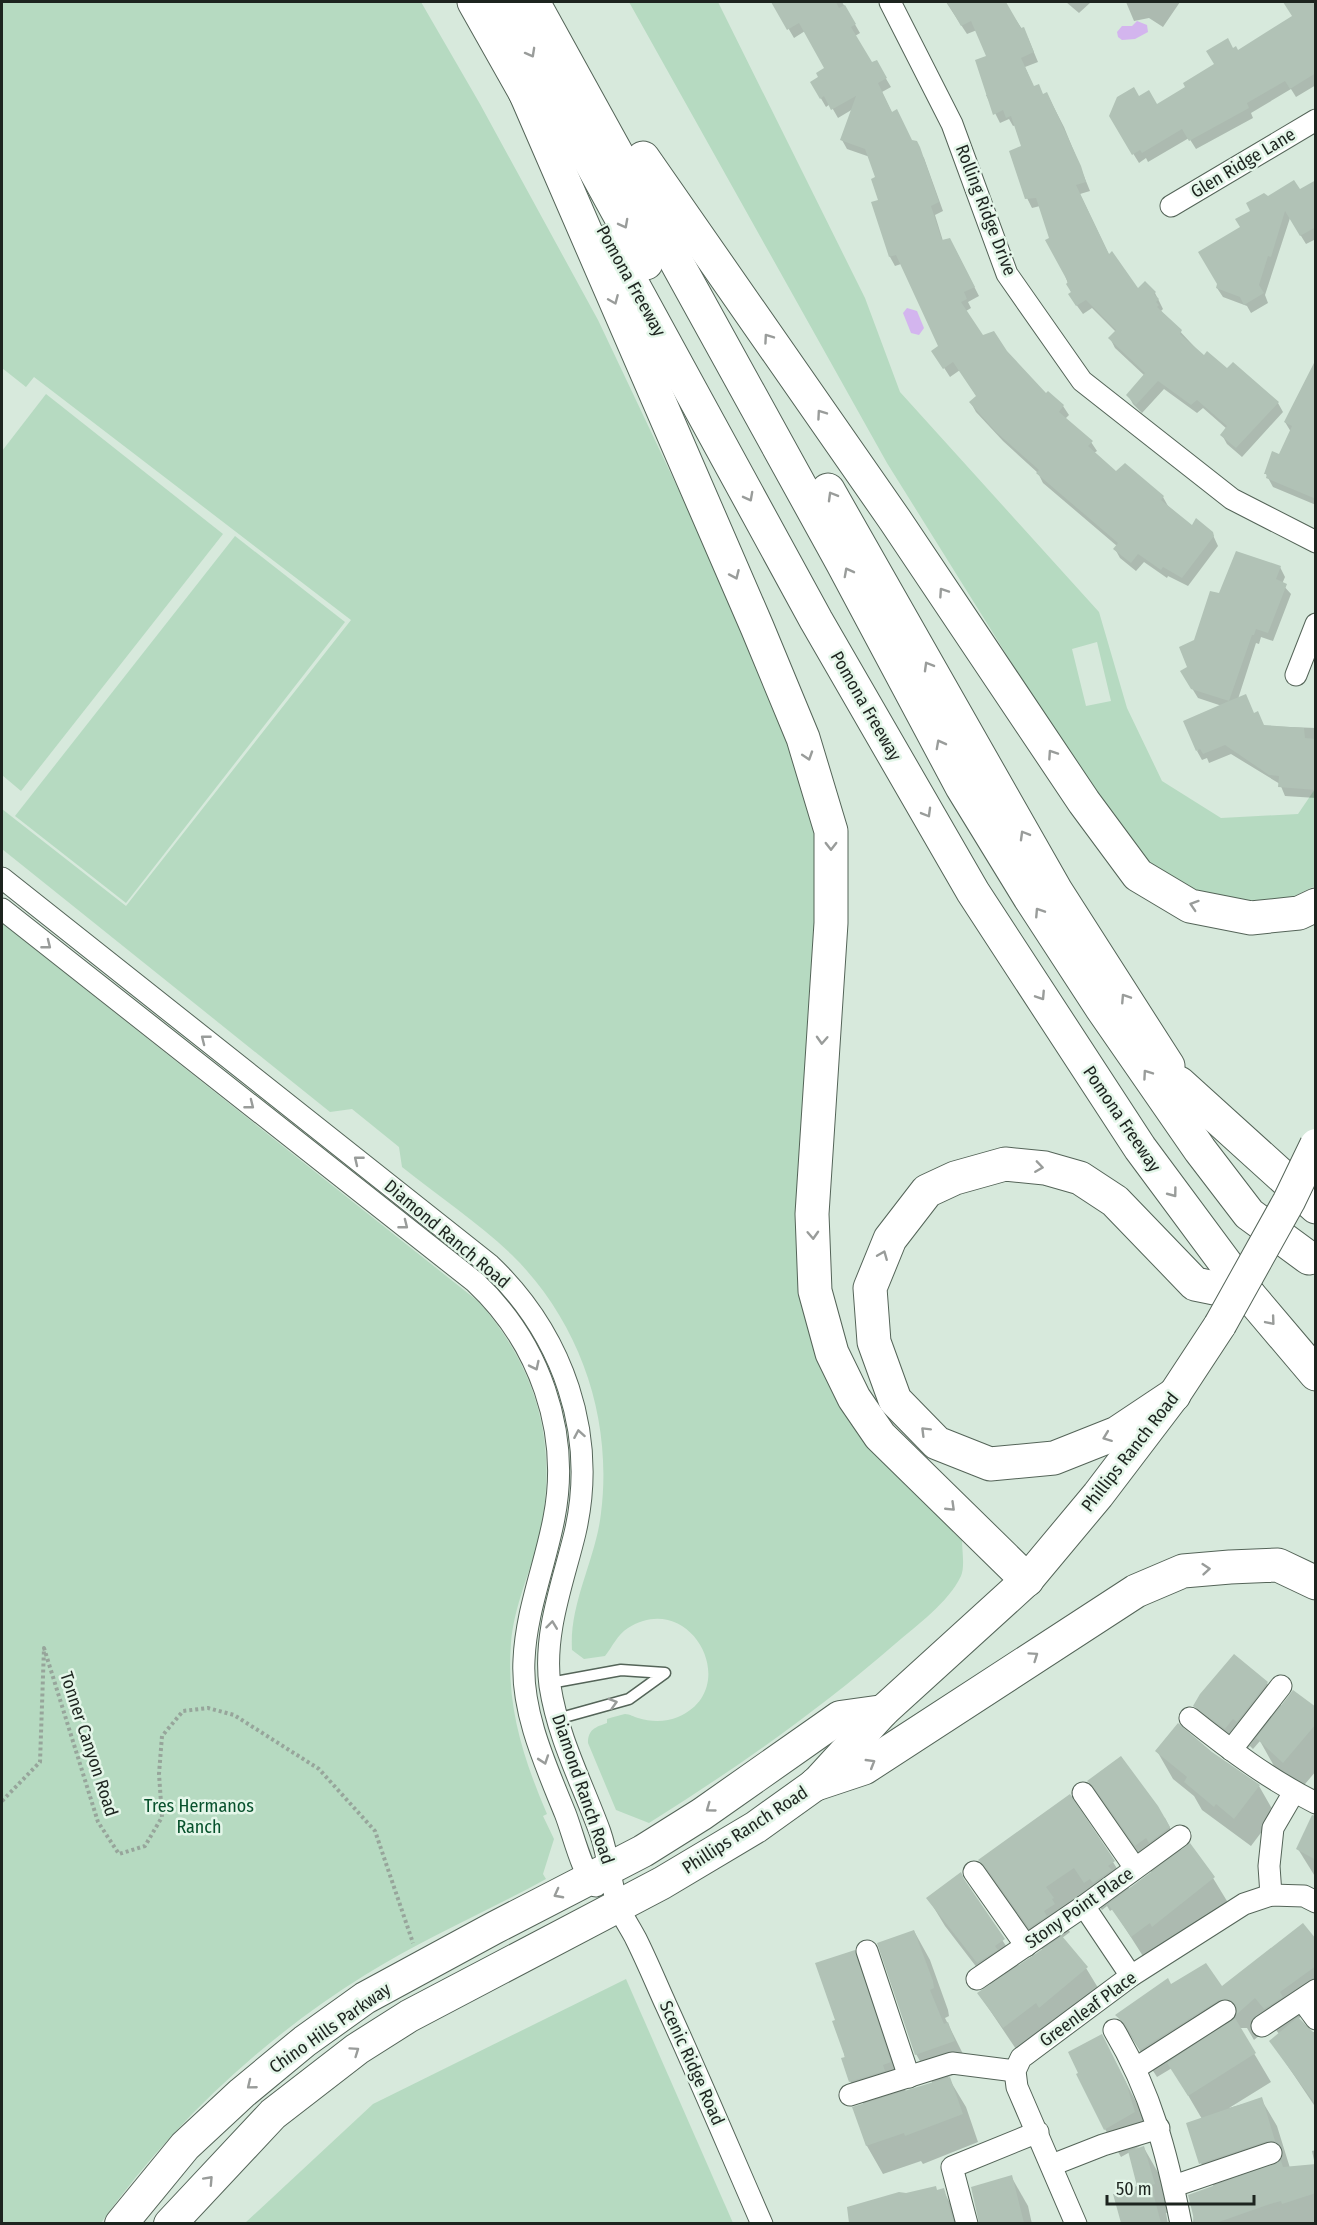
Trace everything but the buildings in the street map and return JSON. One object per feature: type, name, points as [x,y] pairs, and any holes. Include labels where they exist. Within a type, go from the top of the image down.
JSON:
[{"type":"highway","name":"Pomona Freeway","points":[[474,2],[816,620],[973,891],[1140,1148],[1249,1295],[1304,1353],[1316,1374]]},
{"type":"highway","points":[[503,2],[714,390],[721,445]]},
{"type":"highway","points":[[533,2],[842,562],[962,787],[1030,898],[1101,1008],[1200,1150],[1250,1214],[1312,1262]]},
{"type":"highway","points":[[555,2],[1056,891],[1203,1120],[1312,1262]]},
{"type":"highway","points":[[525,92],[803,738],[831,831],[831,923],[812,1214],[815,1291],[832,1353],[854,1398],[880,1436],[1027,1580]]},
{"type":"highway","points":[[643,158],[895,520],[1084,802],[1137,875],[1190,906],[1251,918],[1299,913],[1316,906]]},
{"type":"highway","points":[[1179,1083],[1316,1207]]},
{"type":"highway","points":[[1174,1395],[1118,1433],[1053,1458],[990,1464],[937,1443],[895,1400],[874,1342],[870,1288],[890,1239],[927,1191],[1005,1164],[1045,1168],[1080,1178],[1115,1201],[1195,1284],[1249,1295]]},
{"type":"highway","points":[[816,1784],[864,1768],[1127,1596],[1183,1571],[1278,1565],[1316,1583]]},
{"type":"main road","name":"Phillips Ranch Road","points":[[618,1904],[662,1882],[756,1827],[816,1784],[883,1711],[1027,1580],[1098,1495],[1193,1368],[1289,1201],[1316,1145]]},
{"type":"main road","name":"Phillips Ranch Road","points":[[599,1873],[643,1851],[702,1814],[840,1717],[883,1711]]},
{"type":"main road","name":"Chino Hills Parkway","points":[[122,2223],[185,2146],[242,2093],[314,2035],[365,1998],[599,1873]]},
{"type":"main road","name":"Chino Hills Parkway","points":[[170,2223],[273,2114],[357,2049],[409,2016],[618,1904]]},
{"type":"street","name":"Rolling Ridge Drive","points":[[890,2],[952,124],[1008,274],[1082,381],[1232,499],[1316,542]]},
{"type":"street","name":"Glen Ridge Lane","points":[[1171,206],[1316,120]]},
{"type":"street","points":[[1296,675],[1316,624]]},
{"type":"street","name":"Diamond Ranch Road","points":[[2,878],[482,1259],[510,1286],[538,1321],[560,1362],[580,1434],[582,1462],[577,1521],[552,1624],[550,1683],[567,1753],[600,1833],[599,1873]]},
{"type":"street","name":"Diamond Ranch Road","points":[[2,909],[470,1278],[494,1301],[519,1334],[548,1397],[555,1432],[559,1481],[553,1524],[527,1626],[524,1662],[525,1687],[544,1762],[577,1843],[618,1904]]},
{"type":"street","points":[[1231,1750],[1281,1686]]},
{"type":"street","points":[[1190,1718],[1231,1750],[1294,1792],[1316,1803]]},
{"type":"street","points":[[1271,1895],[1269,1866],[1273,1828],[1294,1792]]},
{"type":"street","points":[[1083,1793],[1135,1868]]},
{"type":"street","name":"Stony Point Place","points":[[977,1979],[1084,1906],[1180,1836]]},
{"type":"street","points":[[974,1872],[1026,1946]]},
{"type":"street","name":"Greenleaf Place","points":[[1015,2071],[1021,2058],[1131,1976],[1244,1904],[1271,1895],[1304,1896],[1316,1902]]},
{"type":"street","name":"Scenic Ridge Road","points":[[618,1904],[687,2051],[762,2223]]},
{"type":"street","points":[[1084,1906],[1131,1976]]},
{"type":"street","points":[[867,1951],[909,2077]]},
{"type":"street","points":[[1262,2026],[1309,1995],[1316,2019]]},
{"type":"street","points":[[1136,2068],[1225,2011]]},
{"type":"street","points":[[1114,2031],[1136,2068],[1159,2128],[1181,2223]]},
{"type":"street","points":[[850,2095],[952,2063],[1015,2071],[1017,2087],[1076,2223]]},
{"type":"street","points":[[1052,2165],[1103,2145],[1159,2128]]},
{"type":"street","points":[[967,2223],[952,2167],[1038,2132]]},
{"type":"street","points":[[1174,2186],[1271,2153]]},
{"type":"lane","points":[[550,1683],[621,1670],[665,1673],[629,1699],[557,1719]]},
{"type":"path","name":"Tonner Canyon Road","points":[[2,1802],[40,1762],[44,1648],[98,1822],[119,1854],[145,1846],[162,1816],[159,1774],[162,1736],[183,1711],[208,1708],[234,1715],[319,1769],[375,1831],[422,1967]]},
{"type":"green space","points":[[2,2],[421,2],[480,104],[598,320],[773,689],[808,793],[820,861],[809,1309],[958,1526],[953,1532],[962,1540],[963,1568],[955,1586],[940,1604],[866,1669],[713,1782],[649,1823],[616,1810],[588,1743],[589,1735],[596,1727],[607,1723],[607,1719],[625,1714],[653,1721],[678,1717],[697,1703],[707,1686],[708,1666],[701,1647],[689,1631],[672,1621],[651,1619],[628,1628],[618,1637],[605,1656],[584,1659],[572,1650],[575,1615],[601,1513],[602,1442],[587,1374],[556,1310],[536,1281],[512,1255],[402,1167],[399,1147],[352,1109],[330,1112],[2,849],[2,809],[126,906],[351,620],[34,377],[26,387],[2,368]]},
{"type":"green space","points":[[629,2],[718,2],[865,298],[900,392],[1099,612],[1127,708],[1162,781],[1221,818],[1298,814],[1315,789],[1315,886],[1294,896],[1264,902],[1199,893],[1169,880],[1131,846],[1053,729],[887,463]],"holes":[[[1097,642],[1111,701],[1086,706],[1072,649]]]},
{"type":"green space","points":[[46,394],[223,534],[21,791],[2,775],[2,451]]},
{"type":"green space","points":[[235,536],[345,622],[126,903],[15,816]]},
{"type":"green space","name":"Tres Hermanos Ranch","points":[[2,923],[479,1302],[500,1328],[530,1383],[545,1442],[545,1505],[539,1538],[515,1616],[510,1666],[518,1731],[547,1814],[543,1816],[554,1839],[543,1874],[546,1879],[387,1962],[327,2000],[290,2027],[221,2086],[188,2118],[128,2187],[101,2223],[2,2223]]},
{"type":"green space","points":[[626,1979],[733,2223],[245,2223],[373,2104]]},
{"type":"shaded area","points":[[1137,21],[1147,25],[1148,32],[1135,39],[1122,40],[1118,37],[1117,32],[1122,26],[1132,26]]},
{"type":"shaded area","points":[[907,308],[917,311],[924,328],[919,335],[911,333],[903,313]]}]
